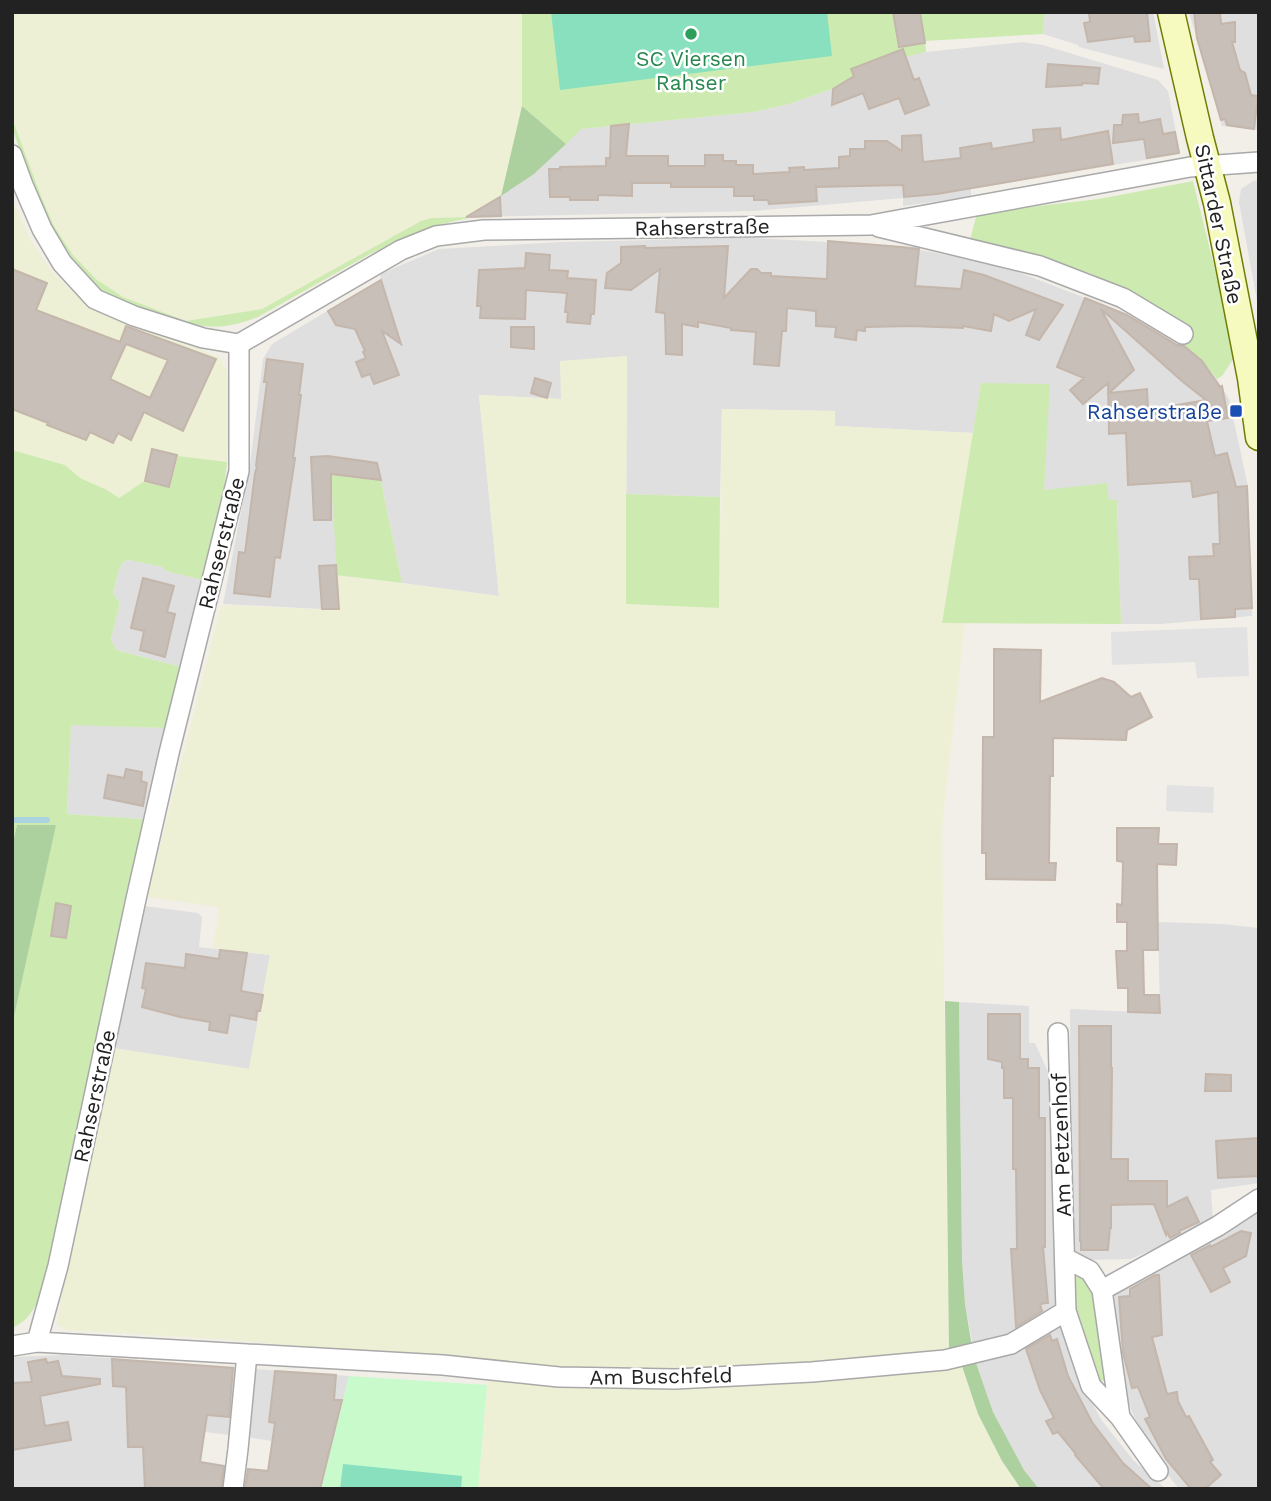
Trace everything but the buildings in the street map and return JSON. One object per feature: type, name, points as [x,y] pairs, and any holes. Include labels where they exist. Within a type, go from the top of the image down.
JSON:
[{"type":"street","name":"Sittarder Straße","points":[[1171,12],[1217,203],[1251,378],[1259,437]]},
{"type":"street","points":[[12,155],[42,229],[62,263],[95,299],[134,316],[203,338],[239,344]]},
{"type":"street","name":"Rahserstraße","points":[[37,1342],[58,1266],[169,753],[239,471],[239,344],[401,250],[436,236],[484,230],[871,225],[1190,167],[1259,162]]},
{"type":"street","name":"Rahserstraße","points":[[871,225],[1040,266],[1123,299],[1183,334]]},
{"type":"street","name":"Am Petzenhof","points":[[1058,1032],[1066,1311],[1091,1386],[1120,1417],[1158,1471]]},
{"type":"street","points":[[1065,1258],[1090,1271],[1102,1290],[1218,1226],[1259,1199]]},
{"type":"street","name":"Am Petzenhof","points":[[1102,1290],[1120,1417]]},
{"type":"street","name":"Am Buschfeld","points":[[12,1346],[37,1342],[443,1366],[559,1377],[675,1379],[812,1372],[945,1360],[1011,1344],[1066,1311]]},
{"type":"street","points":[[233,1489],[247,1354]]},
{"type":"shaded area","points":[[1045,12],[1153,12],[1164,69],[1079,47],[1043,34]]},
{"type":"shaded area","points":[[1189,12],[1259,12],[1259,130],[1222,126]]},
{"type":"shaded area","points":[[1022,42],[1043,45],[1158,80],[1168,91],[1180,154],[971,189],[971,197],[903,206],[903,198],[754,211],[473,217],[476,210],[534,174],[580,129],[754,112],[789,104],[832,89],[906,57],[926,52]]},
{"type":"shaded area","points":[[1259,180],[1259,312],[1239,202],[1241,189]]},
{"type":"shaded area","points":[[734,237],[902,246],[1000,265],[1119,311],[1160,329],[1181,342],[1202,361],[1229,399],[1248,486],[1252,616],[1161,624],[1121,624],[1117,501],[1044,490],[981,383],[973,433],[834,426],[835,411],[722,409],[720,497],[626,494],[627,356],[560,362],[562,399],[479,395],[499,596],[402,583],[381,481],[339,610],[223,604],[250,465],[263,359],[272,344],[381,279],[380,274],[439,249]]},
{"type":"shaded area","points":[[130,560],[164,567],[166,571],[203,580],[181,667],[116,650],[111,639],[120,603],[113,593],[119,569],[123,562]]},
{"type":"shaded area","points":[[1247,627],[1249,676],[1197,678],[1195,662],[1112,665],[1111,632]]},
{"type":"shaded area","points":[[71,724],[165,728],[143,819],[67,814]]},
{"type":"shaded area","points":[[1167,785],[1214,787],[1213,813],[1166,811]]},
{"type":"shaded area","points":[[144,906],[198,913],[202,917],[199,947],[270,955],[249,1069],[113,1048]]},
{"type":"shaded area","points":[[1158,922],[1259,928],[1259,1183],[1211,1190],[1213,1222],[1151,1251],[1131,1259],[1086,1260],[1075,1256],[1071,1246],[1070,1009],[1160,1013]]},
{"type":"shaded area","points":[[959,1002],[1029,1006],[1029,1043],[1035,1043],[1053,1083],[1055,1285],[1059,1310],[1008,1335],[973,1347],[965,1304],[962,1260]]},
{"type":"shaded area","points":[[1259,1208],[1259,1489],[1179,1489],[1160,1465],[1143,1435],[1119,1375],[1114,1345],[1112,1291]]},
{"type":"shaded area","points":[[1060,1323],[1078,1377],[1102,1421],[1134,1461],[1166,1489],[1039,1489],[1024,1470],[993,1412],[975,1360]]},
{"type":"shaded area","points":[[62,1355],[239,1367],[230,1435],[205,1432],[201,1461],[226,1465],[223,1489],[12,1489],[12,1357]]},
{"type":"shaded area","points":[[256,1369],[349,1376],[321,1489],[240,1489],[243,1468],[268,1471],[272,1441],[246,1437]]},
{"type":"green space","points":[[12,12],[522,12],[522,106],[501,196],[476,210],[473,217],[431,218],[421,221],[262,309],[186,321],[123,297],[96,279],[73,255],[54,226],[12,118]]},
{"type":"green space","points":[[522,12],[1045,12],[1043,34],[925,41],[926,52],[848,79],[832,89],[789,104],[754,112],[581,129],[566,144],[522,106]]},
{"type":"green space","name":"SC Viersen Rahser","points":[[551,12],[827,12],[832,56],[560,90]]},
{"type":"green space","points":[[522,106],[566,144],[534,174],[501,196]]},
{"type":"green space","points":[[12,118],[54,226],[73,255],[96,279],[123,297],[186,321],[262,309],[421,221],[431,218],[473,217],[438,225],[370,254],[258,317],[232,325],[211,327],[190,323],[115,299],[101,290],[82,270],[58,238],[40,202],[12,127]]},
{"type":"green space","points":[[1193,181],[1236,355],[1217,379],[1181,342],[1188,326],[1090,273],[970,240],[977,213],[1099,199]]},
{"type":"green space","points":[[12,199],[32,243],[53,273],[86,305],[106,316],[218,356],[226,369],[231,386],[227,462],[178,456],[170,488],[143,482],[119,498],[80,478],[65,465],[12,450]]},
{"type":"green space","points":[[627,356],[626,604],[719,608],[722,409],[835,411],[835,426],[973,433],[942,623],[965,623],[942,827],[949,1351],[813,1366],[580,1369],[216,1339],[67,1330],[57,1325],[67,1262],[113,1048],[249,1069],[270,955],[213,948],[219,907],[147,897],[221,605],[339,610],[337,575],[499,596],[479,395],[561,399],[560,361]]},
{"type":"green space","points":[[981,383],[1050,384],[1044,490],[1107,483],[1109,500],[1117,500],[1121,624],[942,623]]},
{"type":"green space","points":[[12,450],[65,465],[80,478],[119,498],[143,482],[170,488],[178,456],[227,462],[223,500],[203,580],[166,571],[163,567],[129,560],[123,562],[119,569],[113,593],[120,603],[111,639],[116,650],[181,667],[165,728],[71,725],[67,814],[143,819],[45,1281],[30,1314],[12,1328],[12,1026],[55,825],[17,825],[12,846]]},
{"type":"green space","points":[[331,475],[381,481],[402,583],[337,575]]},
{"type":"green space","points":[[626,494],[720,497],[719,608],[626,604]]},
{"type":"green space","points":[[17,825],[56,825],[12,1026],[12,846]]},
{"type":"green space","points":[[945,1001],[959,1002],[962,1260],[972,1347],[949,1351]]},
{"type":"green space","points":[[1078,1275],[1088,1276],[1096,1302],[1106,1380],[1095,1382],[1074,1314],[1072,1282]]},
{"type":"green space","points":[[975,1360],[993,1412],[1024,1470],[1039,1489],[1021,1489],[1002,1461],[978,1414],[961,1363]]},
{"type":"green space","points":[[961,1363],[978,1414],[1002,1461],[1021,1489],[478,1489],[488,1378]]},
{"type":"green space","points":[[349,1376],[487,1385],[478,1489],[321,1489]]},
{"type":"green space","points":[[343,1464],[462,1476],[461,1489],[340,1489]]},
{"type":"waterway","points":[[12,820],[47,820]]},
{"type":"place","name":"SC Viersen Rahser","points":[[691,34]]},
{"type":"place","name":"Rahserstraße","points":[[1236,411]]}]
